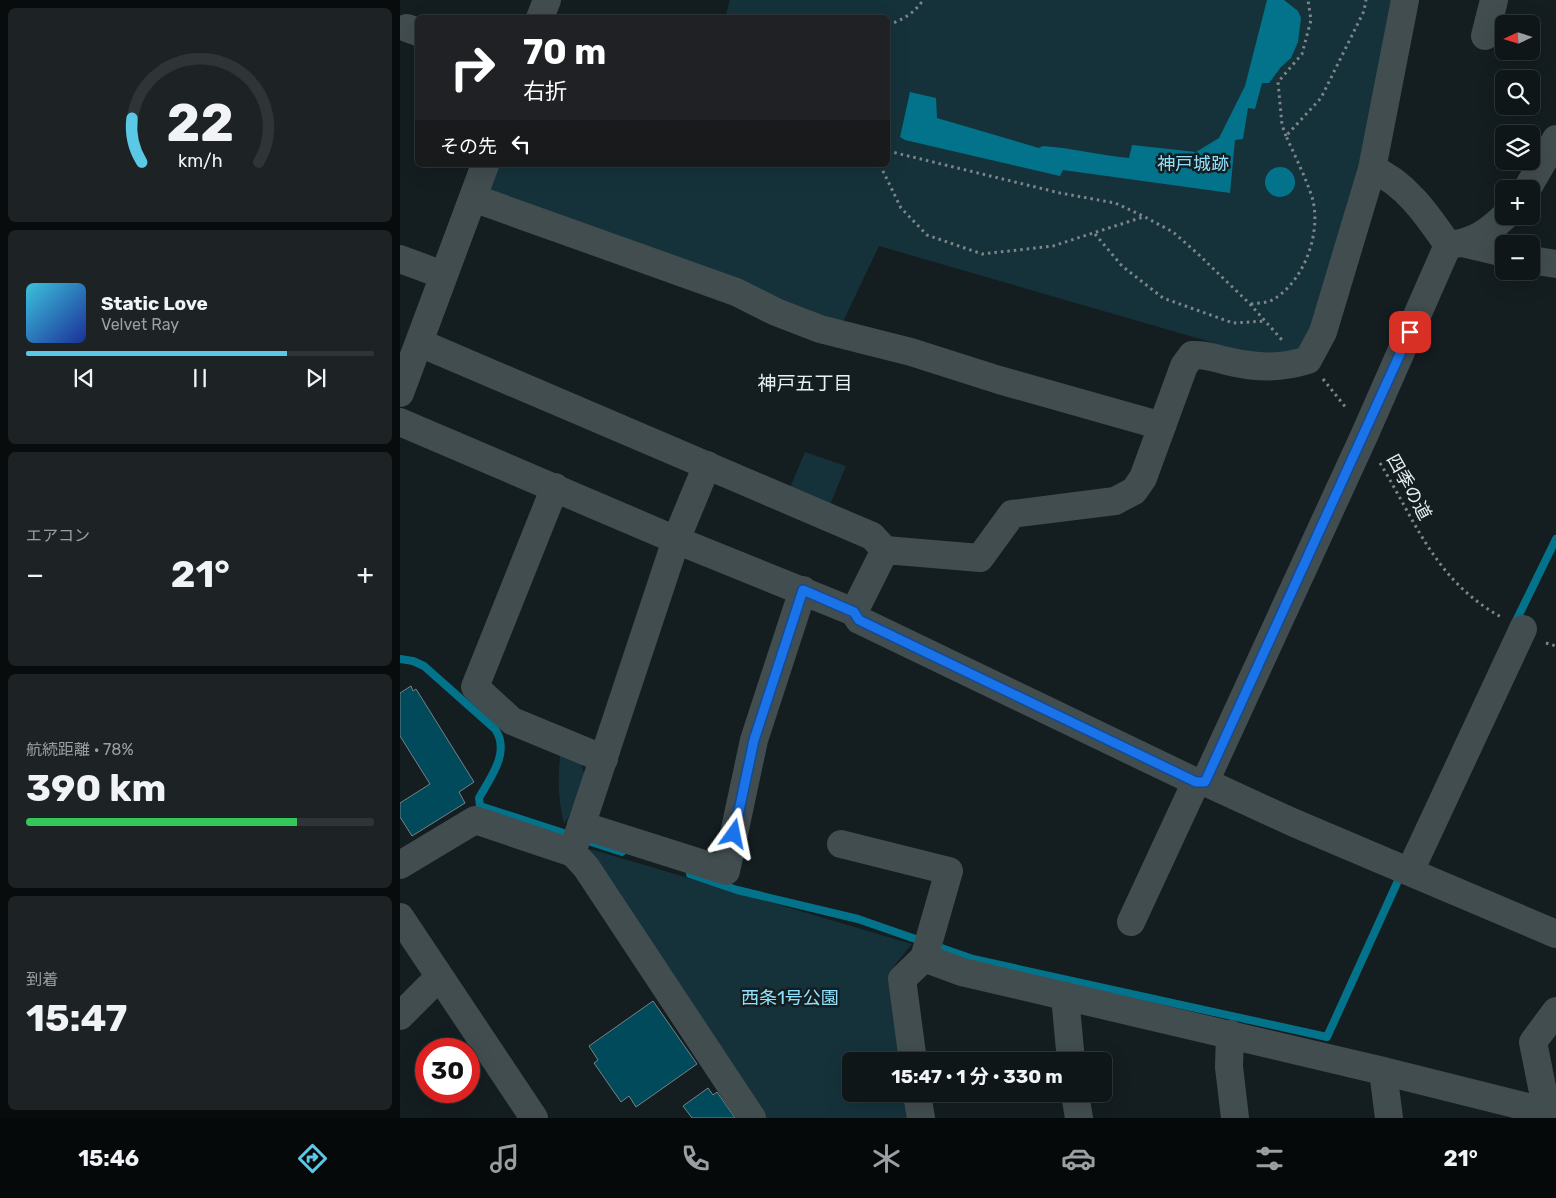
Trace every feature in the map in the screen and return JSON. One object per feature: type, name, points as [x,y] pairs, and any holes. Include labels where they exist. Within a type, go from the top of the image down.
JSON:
[{"type":"street","points":[[541,15],[547,0]]},
{"type":"street","points":[[420,343],[872,536],[885,550],[980,558],[1012,514],[1115,501],[1134,491],[1143,478],[1184,366],[1192,355],[1205,354],[1227,361],[1272,368],[1308,360],[1323,332],[1372,169],[1405,0]]},
{"type":"street","points":[[1485,36],[1494,0]]},
{"type":"street","points":[[1532,180],[1556,139]]},
{"type":"street","points":[[400,394],[484,167]]},
{"type":"street","points":[[1372,169],[1387,176],[1418,204],[1457,245],[1495,251]]},
{"type":"street","points":[[473,198],[736,292],[776,312],[820,329],[911,352],[999,380],[1162,426]]},
{"type":"street","points":[[1131,922],[1201,782],[1364,436],[1457,245],[1487,234],[1496,225]]},
{"type":"street","points":[[400,258],[444,275]]},
{"type":"street","points":[[1540,261],[1556,264]]},
{"type":"street","points":[[400,422],[676,540],[854,612],[859,620],[1201,782],[1556,934]]},
{"type":"street","points":[[573,853],[676,540],[707,465]]},
{"type":"street","points":[[555,487],[475,687],[512,721],[604,759]]},
{"type":"street","points":[[854,612],[885,550]]},
{"type":"street","points":[[581,825],[726,871],[754,740],[803,590]]},
{"type":"street","points":[[1404,868],[1523,629]]},
{"type":"street","points":[[400,865],[475,820],[573,853],[586,867],[752,1118]]},
{"type":"street","points":[[841,844],[949,871],[924,958],[902,979],[912,1052]]},
{"type":"street","points":[[400,916],[534,1118]]},
{"type":"street","points":[[924,958],[962,972],[1230,1034],[1552,1112],[1533,1042],[1556,1012]]},
{"type":"street","points":[[400,1016],[439,977]]},
{"type":"street","points":[[1065,996],[1070,1052]]},
{"type":"street","points":[[1230,1034],[1228,1067],[1236,1118]]},
{"type":"street","points":[[1383,1071],[1389,1118]]},
{"type":"street","points":[[919,1102],[921,1118]]},
{"type":"street","points":[[1076,1102],[1078,1118]]},
{"type":"path","points":[[890,24],[902,20],[919,6],[923,0]]},
{"type":"path","points":[[1250,304],[1272,300],[1286,288],[1300,272],[1312,239],[1314,219],[1312,198],[1282,125],[1278,82],[1302,54],[1311,20],[1308,0]]},
{"type":"path","points":[[1286,136],[1322,98],[1361,19],[1366,0]]},
{"type":"path","points":[[890,151],[1060,193],[1115,203],[1143,216],[1173,232],[1250,304],[1278,335],[1289,352],[1308,360]]},
{"type":"path","points":[[881,167],[900,208],[927,235],[982,254],[1044,248],[1095,234],[1143,216]]},
{"type":"path","points":[[1095,234],[1122,266],[1163,298],[1233,323],[1266,321]]},
{"type":"path","name":"四季の道","points":[[1308,360],[1344,406],[1364,436],[1438,564],[1460,587],[1498,616]]},
{"type":"green space","name":"神戸城跡","points":[[730,0],[1398,0],[1364,164],[1305,350],[1280,362],[879,246],[840,328],[496,200],[487,185],[493,167],[890,167],[890,15],[726,15]]},
{"type":"green space","points":[[805,452],[846,466],[829,507],[789,490]]},
{"type":"green space","points":[[561,751],[579,758],[586,778],[580,798],[564,824],[559,788]]},
{"type":"green space","name":"西条1号公園","points":[[590,849],[912,944],[890,971],[900,1052],[842,1052],[842,1102],[906,1102],[907,1118],[765,1118],[587,853]]},
{"type":"water","points":[[1267,0],[1284,0],[1298,11],[1301,18],[1298,42],[1291,58],[1281,67],[1269,83],[1262,83],[1255,109],[1248,108],[1243,139],[1235,140],[1230,193],[1063,170],[1060,176],[905,140],[900,137],[910,92],[936,98],[937,118],[1039,148],[1043,146],[1054,147],[1129,158],[1132,145],[1196,152],[1219,138],[1245,86]]},
{"type":"water","points":[[1280,167],[1286,168],[1294,176],[1294,188],[1286,196],[1280,197],[1274,196],[1266,188],[1265,182],[1266,176],[1274,168]]},
{"type":"building","points":[[411,686],[413,691],[416,689],[474,782],[459,792],[465,803],[412,836],[400,817],[400,803],[430,784],[400,736],[400,693]]},
{"type":"building","points":[[653,1001],[697,1064],[636,1107],[629,1096],[621,1102],[594,1063],[598,1060],[589,1046]]},
{"type":"building","points":[[708,1088],[713,1095],[717,1092],[735,1118],[692,1118],[683,1106]]},
{"type":"waterway","points":[[1514,625],[1556,539]]},
{"type":"waterway","points":[[400,659],[413,661],[424,666],[495,729],[501,747],[500,756],[479,798],[480,806],[622,852]]},
{"type":"waterway","points":[[690,874],[737,890],[858,919],[973,959],[1327,1037],[1402,872]]},
{"type":"district","name":"神戸五丁目","points":[[805,383]]},
{"type":"route","points":[[734,834],[754,740],[803,590],[854,612],[859,620],[1196,782],[1205,782],[1410,332]]}]
